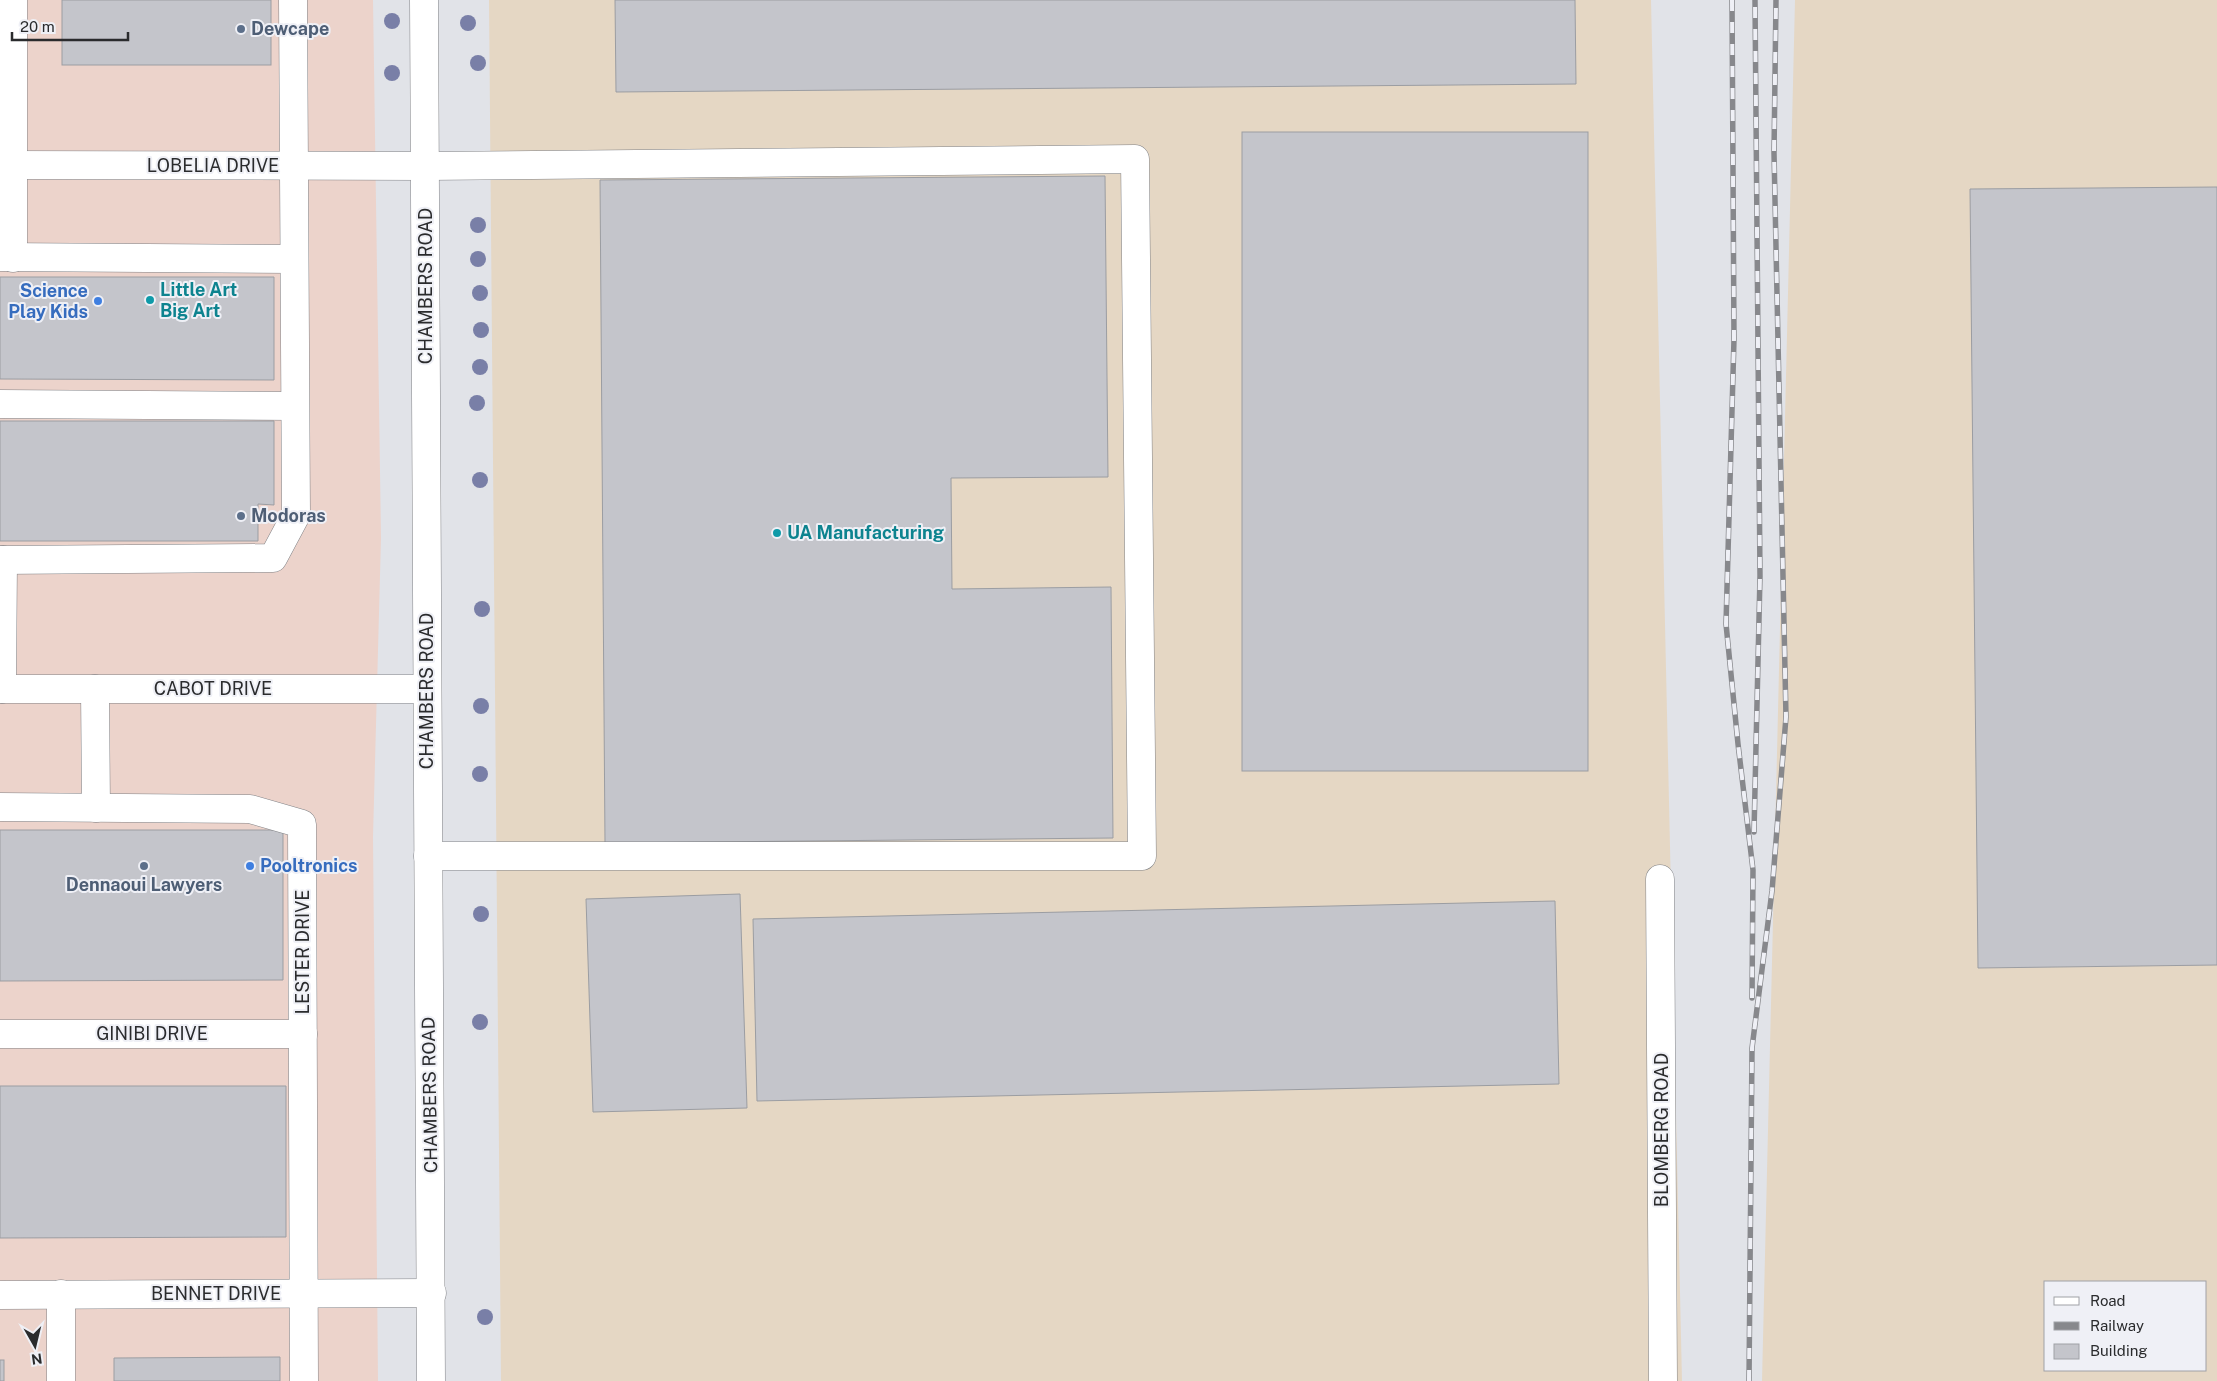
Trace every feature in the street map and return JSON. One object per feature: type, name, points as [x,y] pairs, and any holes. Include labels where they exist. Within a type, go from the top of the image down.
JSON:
[{"type":"street","points":[[13,0],[6,165],[7,258],[294,259]]},
{"type":"street","points":[[1,689],[2,560],[273,558],[296,515],[293,0]]},
{"type":"street","name":"CHAMBERS ROAD","points":[[424,0],[431,1381]]},
{"type":"street","name":"LOBELIA DRIVE","points":[[6,165],[426,166],[1135,159],[1142,856],[428,856]]},
{"type":"street","points":[[0,404],[294,406]]},
{"type":"street","name":"CABOT DRIVE","points":[[1,689],[427,688]]},
{"type":"street","points":[[96,689],[96,808]]},
{"type":"street","name":"LESTER DRIVE","points":[[0,807],[250,810],[302,824],[304,1381]]},
{"type":"street","name":"BLOMBERG ROAD","points":[[1660,879],[1663,1381]]},
{"type":"street","name":"GINIBI DRIVE","points":[[0,1034],[303,1034]]},
{"type":"street","name":"BENNET DRIVE","points":[[0,1295],[432,1293]]},
{"type":"street","points":[[61,1294],[61,1381]]},
{"type":"shaded area","points":[[0,0],[373,0],[381,538],[373,837],[378,1381],[0,1381]]},
{"type":"shaded area","points":[[489,0],[1651,0],[1682,1381],[501,1381]]},
{"type":"shaded area","points":[[1795,0],[2217,0],[2217,1381],[1762,1381]]},
{"type":"building","points":[[62,0],[271,0],[271,65],[62,65]]},
{"type":"building","points":[[615,0],[1575,0],[1576,84],[616,92]]},
{"type":"building","points":[[1242,132],[1588,132],[1588,771],[1242,771]]},
{"type":"building","name":"UA Manufacturing","points":[[1105,176],[1108,477],[951,478],[952,589],[1111,587],[1113,838],[605,843],[600,180]]},
{"type":"building","points":[[2217,187],[2217,965],[1978,968],[1970,189]]},
{"type":"building","points":[[0,277],[274,277],[274,380],[0,379]]},
{"type":"building","points":[[0,421],[274,421],[274,505],[258,504],[258,541],[0,541]]},
{"type":"building","points":[[0,830],[283,830],[283,980],[0,981]]},
{"type":"building","points":[[740,894],[747,1108],[593,1112],[586,899]]},
{"type":"building","points":[[1555,901],[1559,1084],[757,1101],[753,919]]},
{"type":"building","points":[[0,1086],[286,1086],[286,1237],[0,1238]]},
{"type":"building","points":[[280,1357],[280,1381],[114,1381],[114,1358]]},
{"type":"building","points":[[0,1360],[4,1360],[4,1381],[0,1381]]},
{"type":"railway","points":[[1732,0],[1734,339],[1726,624],[1753,870],[1752,998]]},
{"type":"railway","points":[[1754,832],[1760,576],[1755,0]]},
{"type":"railway","points":[[1749,1381],[1752,1048],[1772,891],[1786,717],[1774,153],[1776,0]]},
{"type":"place","name":"Dewcape","points":[[241,29]]},
{"type":"place","name":"Little Art Big Art","points":[[150,300]]},
{"type":"place","name":"Science Play Kids","points":[[98,301]]},
{"type":"place","name":"Modoras","points":[[241,516]]},
{"type":"place","name":"UA Manufacturing","points":[[777,533]]},
{"type":"place","name":"Dennaoui Lawyers","points":[[144,866]]},
{"type":"place","name":"Pooltronics","points":[[250,866]]}]
